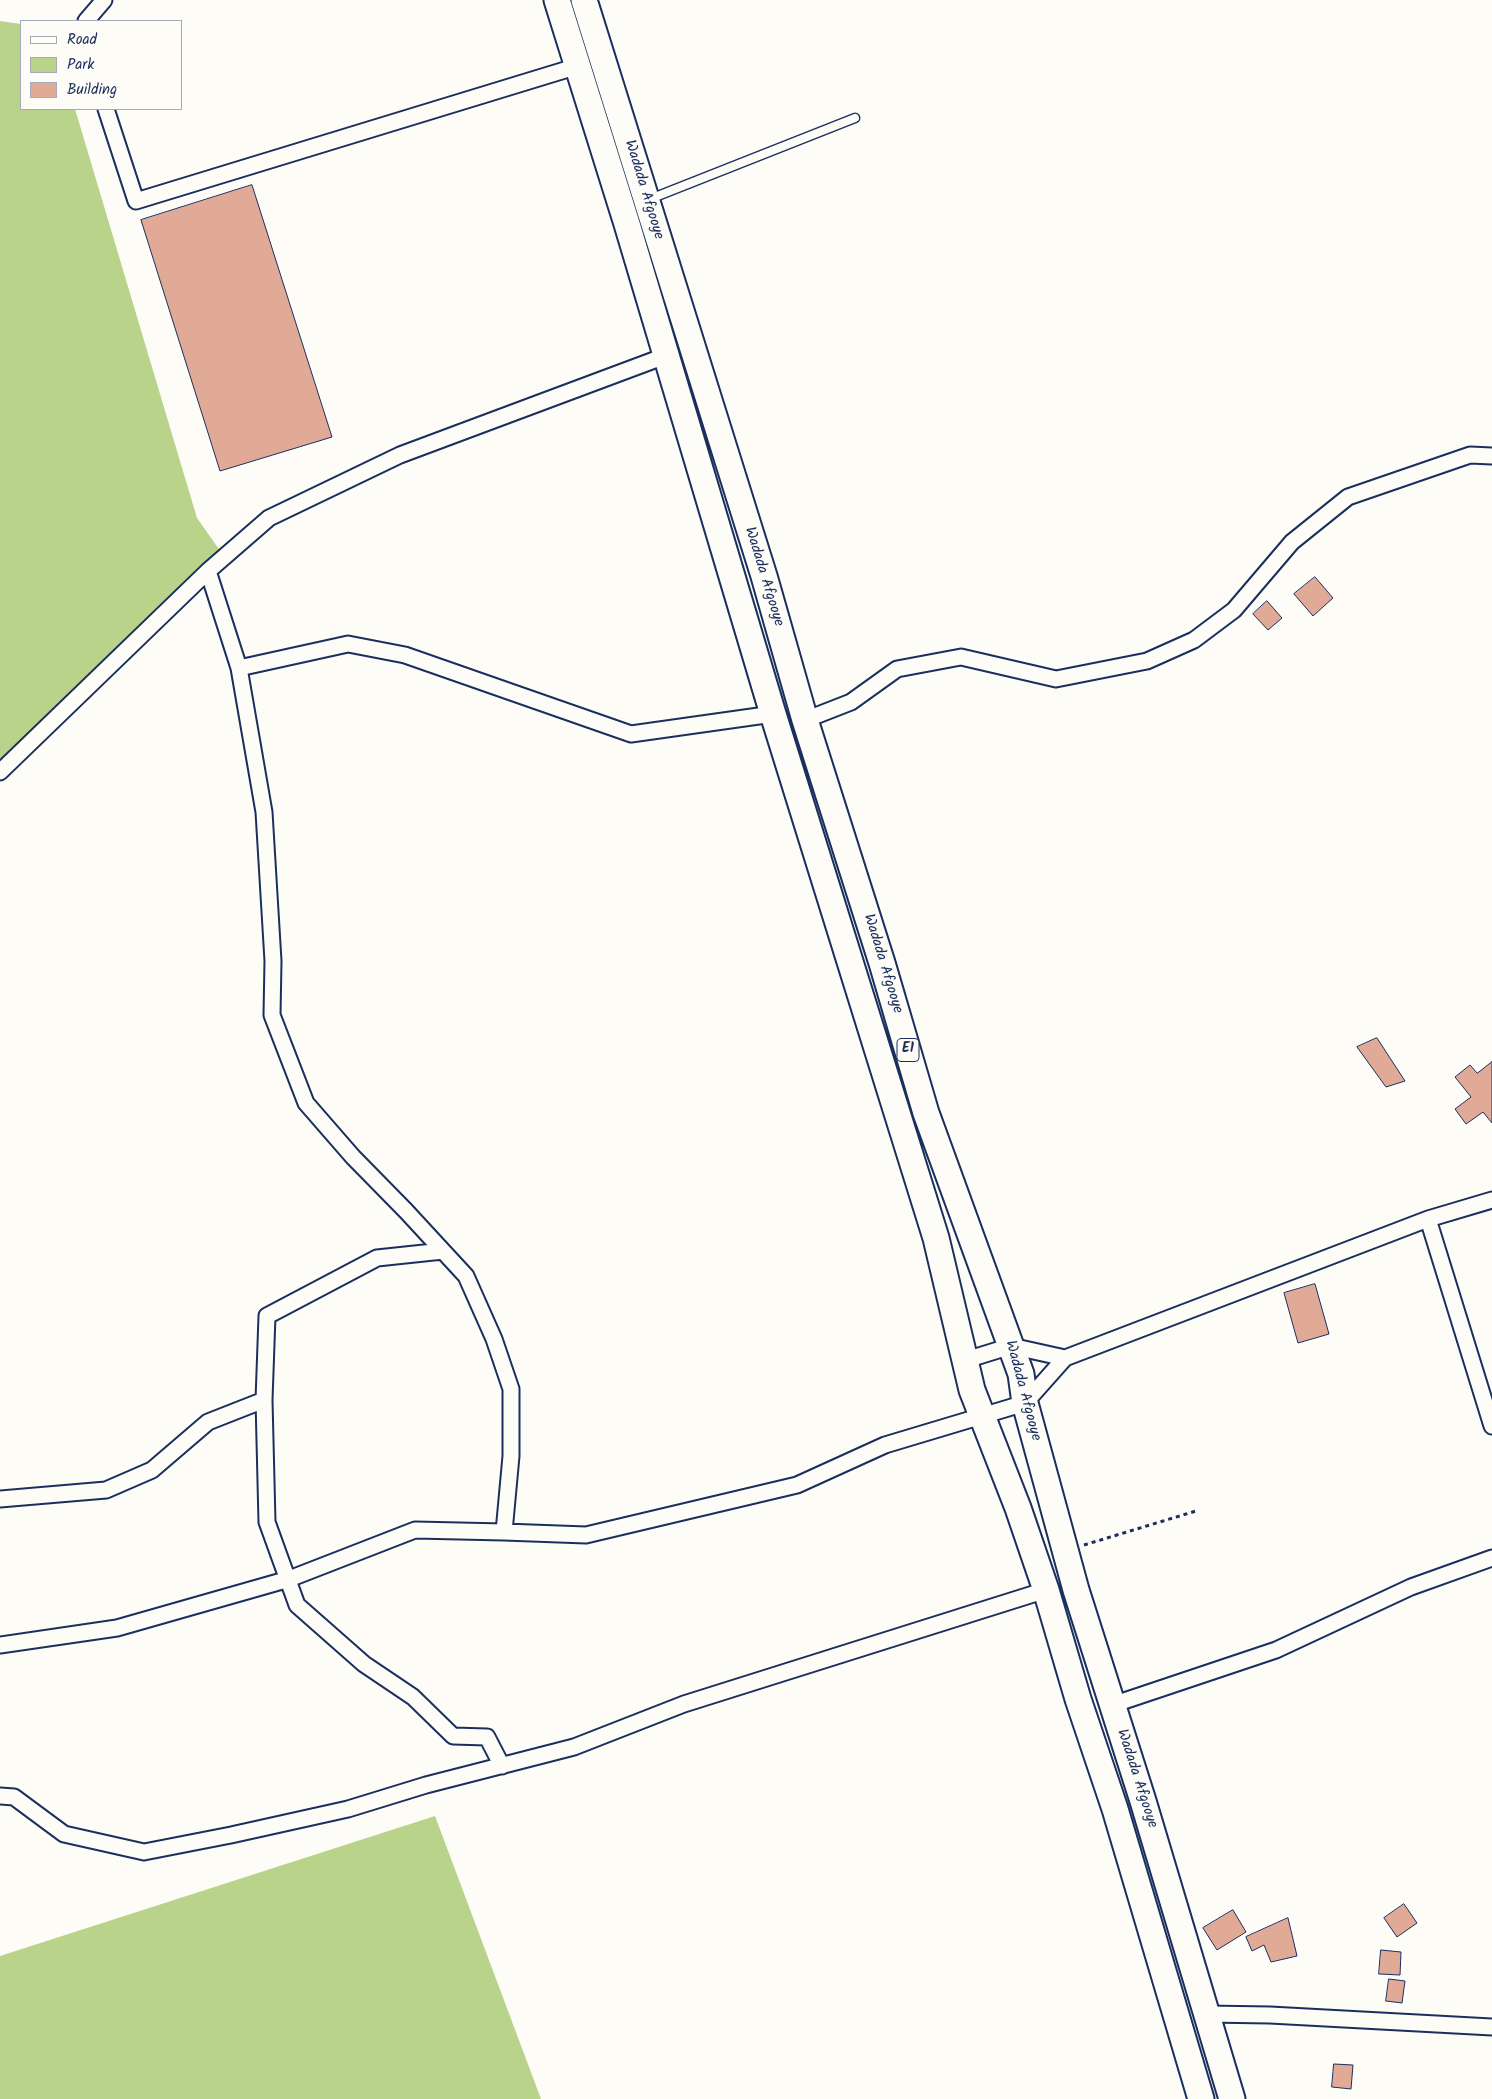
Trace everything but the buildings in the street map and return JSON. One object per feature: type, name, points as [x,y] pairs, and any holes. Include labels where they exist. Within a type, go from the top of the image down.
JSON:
[{"type":"highway","name":"Wadada Afgooye","points":[[557,0],[627,224],[773,714],[936,1238],[972,1390],[1018,1508],[1046,1590],[1078,1700],[1115,1809],[1202,2099]]},
{"type":"highway","name":"Wadada Afgooye","points":[[584,0],[764,576],[805,720],[879,954],[926,1113],[1021,1374],[1025,1403],[1064,1551],[1144,1800],[1232,2099]]},
{"type":"street","points":[[87,20],[104,0]]},
{"type":"street","points":[[106,110],[136,201],[578,66]]},
{"type":"street","points":[[0,772],[208,571],[268,518],[400,455],[665,356]]},
{"type":"street","points":[[805,720],[851,702],[897,669],[961,657],[1056,678],[1147,661],[1194,640],[1234,610],[1292,542],[1348,497],[1470,455],[1492,456]]},
{"type":"street","points":[[208,571],[239,668],[264,812],[273,961],[272,1015],[306,1102],[353,1157],[466,1276],[494,1339],[511,1389],[511,1456],[504,1532]]},
{"type":"street","points":[[239,668],[348,644],[405,655],[631,734],[773,714]]},
{"type":"street","points":[[0,1645],[117,1628],[289,1579],[415,1530],[586,1535],[798,1485],[885,1445],[1025,1403],[1065,1358],[1428,1219],[1492,1200]]},
{"type":"street","points":[[1428,1219],[1492,1426]]},
{"type":"street","points":[[443,1251],[377,1258],[267,1316],[264,1400],[267,1522],[297,1605],[356,1658],[412,1697],[453,1736],[487,1737],[502,1766]]},
{"type":"street","points":[[966,1360],[1011,1346],[1065,1358]]},
{"type":"street","points":[[0,1499],[106,1490],[152,1470],[208,1422],[264,1400]]},
{"type":"street","points":[[1112,1705],[1276,1650],[1411,1586],[1492,1558]]},
{"type":"street","points":[[0,1796],[14,1797],[64,1834],[144,1852],[232,1836],[348,1809],[426,1785],[574,1747],[684,1704],[1046,1590]]},
{"type":"street","points":[[1206,2014],[1270,2015],[1492,2027]]},
{"type":"lane","points":[[646,200],[855,118]]},
{"type":"path","points":[[1064,1551],[1196,1511]]},
{"type":"green space","points":[[0,21],[20,24],[20,110],[75,110],[197,518],[221,552],[0,766]]},
{"type":"green space","points":[[435,1816],[541,2099],[0,2099],[0,1956]]}]
